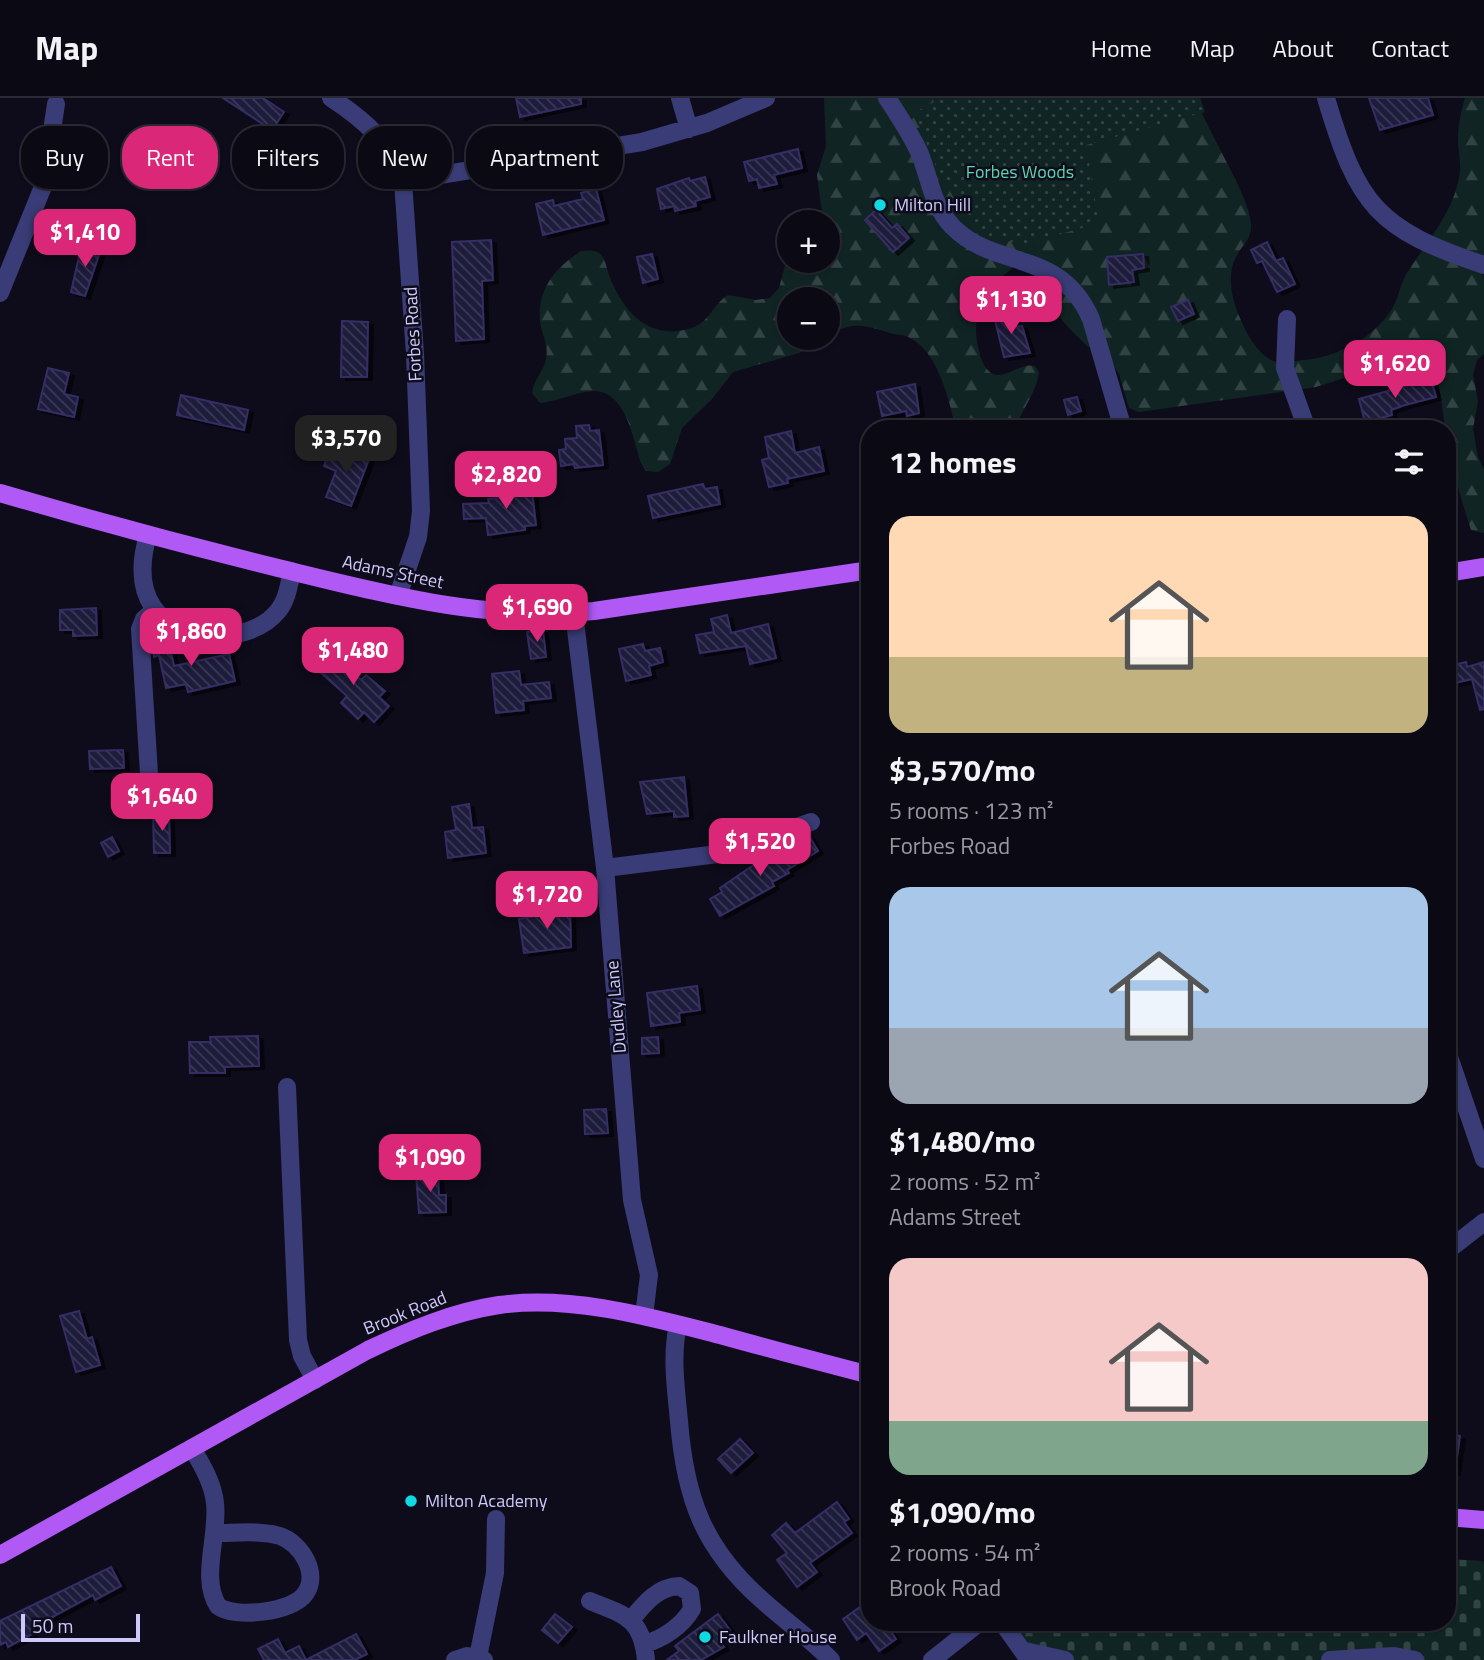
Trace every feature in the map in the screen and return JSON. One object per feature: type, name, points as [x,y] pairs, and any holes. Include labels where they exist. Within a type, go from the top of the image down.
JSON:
[{"type":"main road","name":"Adams Street","points":[[0,493],[292,571],[398,596],[501,612],[574,613],[861,571]]},
{"type":"main road","points":[[1456,572],[1484,567]]},
{"type":"main road","name":"Brook Road","points":[[0,1555],[394,1338],[479,1308],[541,1304],[644,1316],[861,1373]]},
{"type":"main road","points":[[1456,1518],[1484,1520]]},
{"type":"street","name":"Forbes Road","points":[[331,98],[367,126]]},
{"type":"street","points":[[680,98],[689,129]]},
{"type":"street","points":[[452,173],[626,146],[689,129],[766,98]]},
{"type":"street","points":[[887,98],[917,148],[938,207],[953,228],[974,243],[1043,267],[1069,287],[1083,303],[1091,319],[1120,420]]},
{"type":"street","points":[[1326,98],[1357,183],[1377,211],[1426,243],[1484,265]]},
{"type":"street","points":[[0,293],[44,184],[56,104]]},
{"type":"street","name":"Forbes Road","points":[[398,596],[418,537],[421,511],[415,355],[404,189]]},
{"type":"street","points":[[1287,319],[1285,368],[1304,420]]},
{"type":"street","points":[[148,534],[142,559],[142,576],[155,610],[165,620],[190,631],[216,635],[241,633],[260,626],[277,612],[288,592],[292,571]]},
{"type":"street","points":[[150,790],[140,629],[144,619],[155,610]]},
{"type":"street","name":"Dudley Lane","points":[[574,613],[605,868],[632,1200],[649,1275],[644,1316]]},
{"type":"street","points":[[605,868],[726,853],[748,836],[788,830],[811,822]]},
{"type":"street","points":[[1456,1077],[1484,1158]]},
{"type":"street","points":[[287,1087],[298,1340],[302,1356],[315,1380]]},
{"type":"street","points":[[1456,1244],[1484,1222]]},
{"type":"street","points":[[678,1325],[674,1365],[682,1460],[688,1492],[700,1522],[717,1550],[749,1588],[831,1660]]},
{"type":"street","points":[[192,1448],[213,1491],[215,1533],[212,1593],[223,1610],[236,1613],[260,1611],[288,1605],[305,1594],[310,1581],[309,1567],[292,1542],[270,1534],[215,1533]]},
{"type":"street","points":[[455,1660],[467,1656],[481,1659],[495,1573],[496,1519]]},
{"type":"street","points":[[590,1601],[631,1620],[645,1652],[684,1620],[692,1609],[690,1593],[679,1586],[662,1590],[649,1599],[631,1620]]},
{"type":"street","points":[[932,1660],[969,1631]]},
{"type":"street","points":[[1009,1631],[1027,1655],[1065,1660]]},
{"type":"street","points":[[1330,1660],[1394,1656],[1415,1660]]},
{"type":"green space","points":[[824,98],[1196,98],[1249,211],[1251,229],[1231,271],[1231,288],[1237,311],[1259,351],[1271,360],[1283,362],[1316,358],[1341,350],[1365,337],[1385,319],[1395,304],[1406,275],[1453,199],[1460,172],[1458,134],[1465,98],[1484,98],[1484,258],[1481,259],[1484,280],[1484,354],[1477,360],[1473,375],[1478,401],[1473,429],[1478,457],[1484,470],[1484,533],[1471,530],[1456,481],[1456,420],[1444,420],[1438,380],[1424,361],[1407,358],[1316,387],[1139,412],[1129,408],[1119,374],[1109,359],[1086,345],[1053,308],[1040,276],[1014,267],[995,284],[982,304],[978,314],[976,338],[984,364],[990,372],[998,375],[1024,366],[1035,366],[1039,373],[1035,387],[1019,420],[954,420],[934,363],[917,343],[906,336],[866,326],[852,326],[840,330],[840,287],[779,287],[783,273],[840,273],[840,210],[822,210],[817,175],[826,146]]},
{"type":"green space","name":"Forbes Woods","points":[[941,98],[1200,98],[1205,112],[1086,145],[1099,223],[1026,244],[978,236],[940,176],[914,113]]},
{"type":"green space","points":[[581,251],[593,251],[604,258],[622,301],[641,321],[652,328],[679,331],[694,327],[708,317],[728,295],[756,300],[770,298],[777,290],[777,350],[804,350],[733,372],[712,399],[682,428],[670,464],[658,472],[646,471],[641,463],[631,429],[621,407],[613,398],[593,391],[540,403],[532,393],[547,354],[540,322],[541,299],[556,272]]},
{"type":"green space","points":[[1456,1560],[1483,1561],[1484,1564],[1484,1660],[1040,1660],[1019,1631],[1456,1631]]},
{"type":"building","points":[[223,98],[263,98],[284,112],[275,126],[266,126]]},
{"type":"building","points":[[516,98],[581,98],[581,104],[520,117]]},
{"type":"building","points":[[1369,98],[1428,98],[1433,115],[1380,130]]},
{"type":"building","points":[[798,149],[802,168],[774,175],[777,184],[759,188],[757,179],[749,181],[744,162]]},
{"type":"building","points":[[705,177],[710,197],[695,201],[696,206],[675,211],[674,206],[661,209],[657,189],[689,178],[690,181]]},
{"type":"building","points":[[596,189],[604,220],[543,235],[536,204],[553,200],[554,206],[583,199],[581,193]]},
{"type":"building","points":[[876,210],[892,228],[897,224],[909,238],[893,252],[865,220]]},
{"type":"building","points":[[491,240],[493,280],[482,281],[484,339],[456,341],[452,242]]},
{"type":"building","points":[[1267,242],[1276,261],[1283,258],[1295,284],[1277,292],[1262,261],[1257,263],[1251,250]]},
{"type":"building","points":[[82,243],[101,249],[85,296],[71,292]]},
{"type":"building","points":[[652,254],[658,279],[643,283],[637,257]]},
{"type":"building","points":[[1143,254],[1144,268],[1132,270],[1134,282],[1109,285],[1107,257]]},
{"type":"building","points":[[1188,300],[1194,314],[1178,321],[1171,307]]},
{"type":"building","points":[[1012,311],[1016,327],[1022,326],[1030,353],[1004,357],[994,316]]},
{"type":"building","points":[[342,321],[368,322],[367,377],[341,377]]},
{"type":"building","points":[[48,368],[69,373],[64,394],[78,397],[74,417],[38,409]]},
{"type":"building","points":[[1431,379],[1436,397],[1391,410],[1392,415],[1373,420],[1364,420],[1359,399]]},
{"type":"building","points":[[915,384],[919,413],[907,416],[906,411],[882,416],[877,392]]},
{"type":"building","points":[[181,395],[248,410],[244,430],[177,415]]},
{"type":"building","points":[[1077,397],[1081,411],[1068,415],[1064,400]]},
{"type":"building","points":[[589,425],[590,431],[599,430],[603,465],[575,468],[574,464],[561,466],[559,450],[566,449],[565,439],[577,438],[576,426]]},
{"type":"building","points":[[791,431],[795,453],[819,447],[824,471],[787,479],[788,483],[769,487],[762,460],[769,458],[765,437]]},
{"type":"building","points":[[345,447],[369,459],[351,506],[326,497],[336,471],[324,466],[329,452],[341,456]]},
{"type":"building","points":[[531,483],[536,525],[525,526],[525,530],[488,535],[486,518],[464,519],[463,504],[489,503],[488,499],[514,496],[513,485]]},
{"type":"building","points":[[703,484],[705,489],[717,487],[720,504],[653,518],[648,496]]},
{"type":"building","points":[[96,608],[97,635],[73,636],[73,630],[60,630],[60,610]]},
{"type":"building","points":[[727,615],[731,633],[768,624],[776,658],[750,664],[746,646],[700,653],[696,635],[714,632],[711,619]]},
{"type":"building","points":[[543,630],[546,657],[531,659],[527,632]]},
{"type":"building","points":[[162,631],[167,634],[174,666],[229,654],[235,681],[188,692],[186,684],[166,688],[159,655],[154,657],[153,652],[152,633]]},
{"type":"building","points":[[643,644],[645,651],[660,648],[663,662],[649,666],[651,675],[626,681],[619,649]]},
{"type":"building","points":[[327,649],[361,680],[366,675],[385,691],[379,697],[389,706],[374,722],[364,712],[358,719],[341,703],[347,696],[312,665]]},
{"type":"building","points":[[1466,662],[1467,667],[1484,662],[1484,709],[1480,710],[1472,679],[1456,683],[1456,664]]},
{"type":"building","points":[[519,671],[521,685],[549,682],[551,698],[523,701],[524,710],[496,713],[492,674]]},
{"type":"building","points":[[123,750],[124,768],[90,769],[89,751]]},
{"type":"building","points":[[684,777],[688,816],[674,817],[674,811],[647,814],[640,782]]},
{"type":"building","points":[[469,804],[472,828],[483,827],[486,853],[448,858],[445,832],[456,830],[452,807]]},
{"type":"building","points":[[169,812],[170,853],[154,853],[153,813]]},
{"type":"building","points":[[809,836],[818,851],[787,870],[789,873],[772,882],[774,886],[720,916],[710,899],[722,892],[720,888],[758,862],[761,868],[798,848],[795,844]]},
{"type":"building","points":[[112,837],[119,851],[108,857],[101,843]]},
{"type":"building","points":[[570,905],[571,947],[524,953],[519,919],[553,913],[552,907]]},
{"type":"building","points":[[697,986],[700,1010],[679,1013],[680,1022],[651,1026],[647,993]]},
{"type":"building","points":[[258,1036],[259,1066],[225,1067],[225,1073],[190,1073],[189,1042],[211,1042],[210,1037]]},
{"type":"building","points":[[658,1037],[659,1053],[642,1054],[642,1038]]},
{"type":"building","points":[[606,1109],[608,1133],[585,1134],[584,1110]]},
{"type":"building","points":[[438,1173],[439,1195],[446,1195],[446,1212],[419,1213],[416,1174]]},
{"type":"building","points":[[79,1311],[87,1339],[92,1337],[100,1365],[76,1372],[60,1316]]},
{"type":"building","points":[[1456,1436],[1460,1436],[1456,1465]]},
{"type":"building","points":[[740,1439],[753,1453],[731,1473],[718,1459]]},
{"type":"building","points":[[837,1502],[849,1519],[844,1522],[852,1533],[810,1563],[817,1572],[797,1587],[777,1560],[787,1553],[772,1535],[786,1523],[795,1533]]},
{"type":"building","points":[[111,1567],[121,1586],[95,1600],[93,1595],[30,1629],[32,1634],[8,1647],[6,1642],[0,1645],[0,1621]]},
{"type":"building","points":[[861,1606],[861,1631],[890,1631],[896,1639],[879,1651],[866,1633],[857,1640],[843,1619]]},
{"type":"building","points":[[555,1614],[572,1627],[558,1643],[542,1630]]},
{"type":"building","name":"Faulkner House","points":[[718,1614],[730,1630],[718,1639],[724,1647],[701,1660],[667,1660],[679,1651],[675,1646]]},
{"type":"building","points":[[356,1634],[367,1654],[355,1660],[306,1660]]},
{"type":"building","points":[[278,1639],[285,1653],[299,1646],[306,1660],[264,1660],[258,1649]]},
{"type":"place","name":"Milton Hill","points":[[880,205]]},
{"type":"place","name":"Milton Academy","points":[[411,1501]]},
{"type":"place","name":"Faulkner House","points":[[705,1637]]}]
